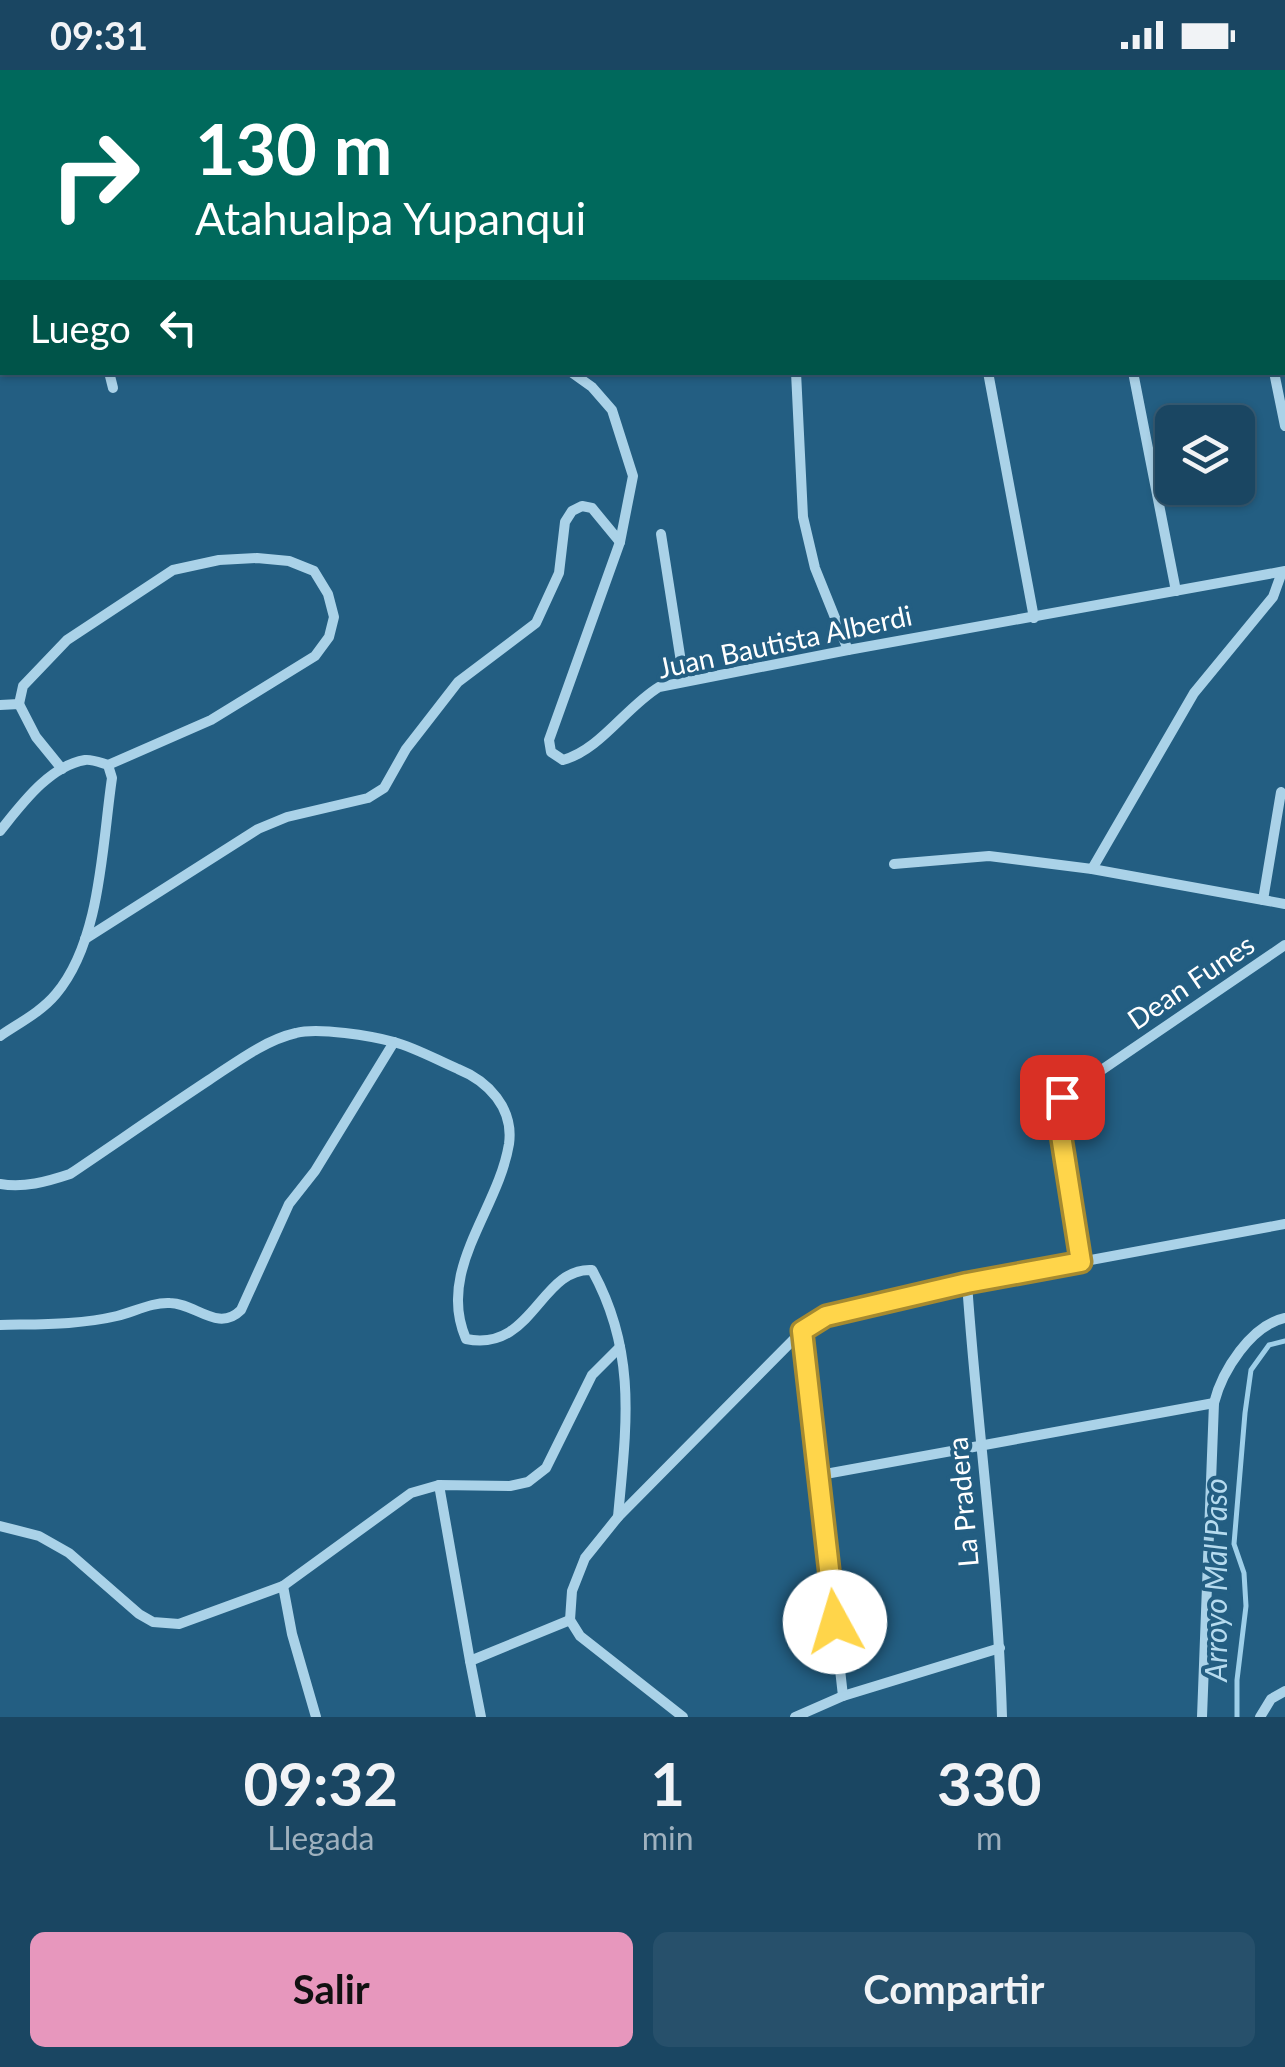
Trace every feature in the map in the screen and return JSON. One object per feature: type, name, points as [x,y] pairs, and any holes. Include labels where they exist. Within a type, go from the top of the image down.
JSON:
[{"type":"street","points":[[110,375],[113,388]]},
{"type":"street","name":"Juan Bautista Alberdi","points":[[575,375],[612,410],[633,476],[620,542],[549,740],[551,752],[563,760],[578,756],[659,687],[1283,572]]},
{"type":"street","points":[[796,375],[803,516],[815,568],[848,650]]},
{"type":"street","points":[[989,375],[1034,618]]},
{"type":"street","points":[[1134,375],[1176,591]]},
{"type":"street","points":[[1275,375],[1285,426]]},
{"type":"street","points":[[84,938],[258,830],[286,817],[368,798],[384,788],[406,749],[458,682],[536,623],[559,572],[565,522],[572,511],[582,506],[592,508],[620,542]]},
{"type":"street","points":[[661,534],[684,682]]},
{"type":"street","points":[[0,831],[30,794],[62,769],[88,759],[108,765],[211,720],[315,656],[329,638],[334,617],[328,594],[314,571],[289,561],[257,558],[219,560],[173,570],[67,640],[22,686],[19,704],[36,738],[62,769]]},
{"type":"street","points":[[1092,869],[1194,694],[1273,597],[1283,572]]},
{"type":"street","points":[[0,705],[19,704]]},
{"type":"street","points":[[0,1036],[56,994],[73,967],[97,881],[112,778],[108,765]]},
{"type":"street","points":[[1264,900],[1281,792]]},
{"type":"street","name":"Dean Funes","points":[[894,864],[989,856],[1092,869],[1285,904]]},
{"type":"street","name":"Dean Funes","points":[[1081,1262],[1057,1110],[1062,1097],[1285,946]]},
{"type":"street","points":[[0,1184],[43,1182],[70,1174],[248,1054],[296,1032],[394,1042],[472,1075],[492,1089],[502,1104],[510,1142],[495,1194],[464,1256],[456,1310],[466,1338],[480,1342],[505,1337],[563,1279],[578,1270],[592,1270],[620,1347],[628,1402],[618,1517]]},
{"type":"street","points":[[0,1325],[98,1319],[162,1303],[176,1303],[219,1320],[233,1318],[241,1310],[288,1204],[343,1127],[394,1042]]},
{"type":"street","points":[[683,1717],[580,1636],[570,1620],[572,1591],[585,1558],[618,1517],[802,1331],[826,1316],[967,1283],[1285,1224]]},
{"type":"street","name":"La Pradera","points":[[967,1283],[1000,1648],[1002,1717]]},
{"type":"street","points":[[1202,1717],[1214,1403],[1220,1382],[1255,1334],[1273,1320],[1285,1318]]},
{"type":"street","points":[[802,1331],[843,1696]]},
{"type":"street","points":[[0,1526],[39,1536],[70,1553],[138,1614],[153,1622],[179,1624],[283,1586],[411,1494],[439,1484],[510,1486],[528,1482],[546,1468],[592,1375],[620,1347]]},
{"type":"street","points":[[820,1475],[1214,1403]]},
{"type":"street","points":[[439,1484],[481,1717]]},
{"type":"street","points":[[283,1586],[316,1717]]},
{"type":"street","points":[[470,1661],[570,1620]]},
{"type":"street","points":[[796,1717],[843,1696],[1000,1648]]},
{"type":"street","points":[[1260,1717],[1271,1699],[1285,1691]]},
{"type":"waterway","name":"Arroyo Mal Paso","points":[[1237,1717],[1246,1606],[1244,1573],[1234,1544],[1245,1413],[1251,1370],[1269,1345],[1285,1341]]},
{"type":"route","points":[[835,1622],[802,1331],[826,1316],[967,1283],[1081,1262],[1057,1110],[1062,1097]]}]
